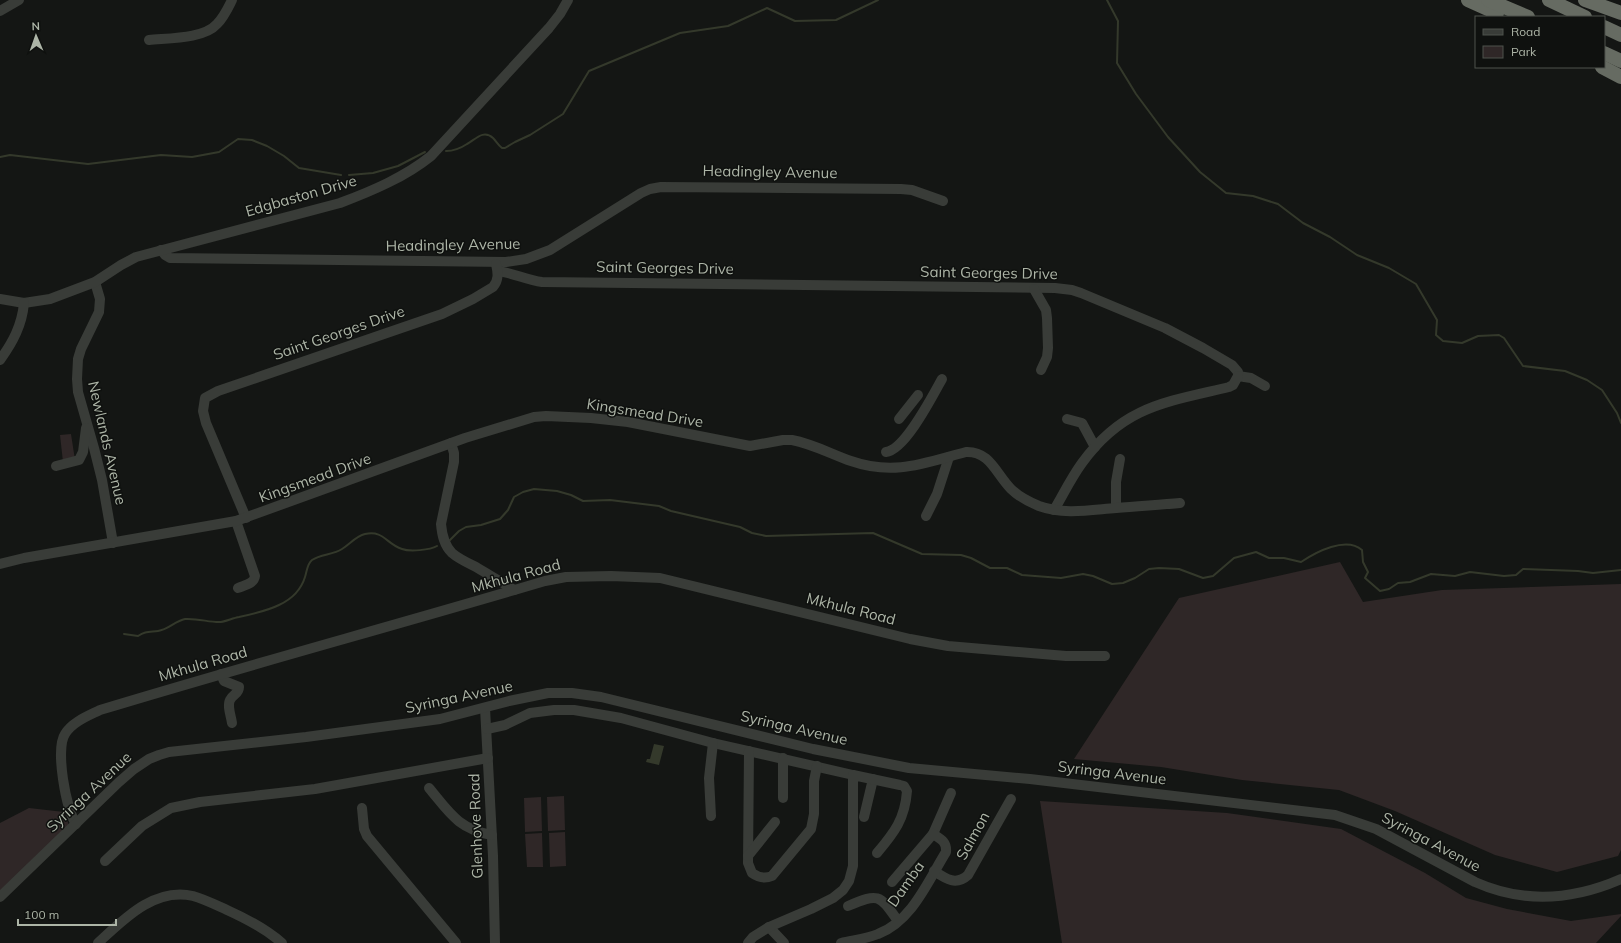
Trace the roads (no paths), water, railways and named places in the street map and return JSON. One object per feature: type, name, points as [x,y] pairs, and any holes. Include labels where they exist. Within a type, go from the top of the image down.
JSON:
[{"type":"highway","points":[[1468,0],[1504,16]]},
{"type":"highway","points":[[1488,0],[1526,16]]},
{"type":"highway","points":[[1549,0],[1583,16]]},
{"type":"highway","points":[[1585,0],[1621,13]]},
{"type":"highway","points":[[1605,27],[1621,35]]},
{"type":"highway","points":[[1605,53],[1621,61]]},
{"type":"highway","points":[[1604,68],[1621,77]]},
{"type":"street","points":[[0,11],[19,0]]},
{"type":"street","points":[[149,40],[198,34],[208,31],[217,25],[232,0]]},
{"type":"street","name":"Edgbaston Drive","points":[[0,299],[24,303],[50,300],[94,282],[128,260],[340,203],[385,184],[419,166],[431,156],[548,28],[560,14],[568,0]]},
{"type":"street","name":"Headingley Avenue","points":[[161,250],[170,258],[497,266],[506,262],[526,260],[550,250],[641,193],[650,189],[661,187],[901,189],[912,190],[943,201]]},
{"type":"street","name":"Saint Georges Drive","points":[[246,518],[206,423],[203,411],[205,398],[218,391],[442,314],[493,287],[498,279],[497,266],[534,281],[542,282],[1072,290],[1107,303],[1165,328],[1204,348],[1232,365],[1238,372],[1238,376]]},
{"type":"street","name":"Newlands Avenue","points":[[94,282],[100,299],[99,312],[81,349],[77,367],[78,392],[102,480],[113,543]]},
{"type":"street","points":[[1034,289],[1046,310],[1047,318],[1047,358],[1041,370]]},
{"type":"street","points":[[0,360],[20,328],[24,303]]},
{"type":"street","points":[[1054,510],[1081,464],[1095,447],[1123,422],[1137,413],[1167,402],[1229,387],[1233,385],[1238,376],[1251,378],[1265,386]]},
{"type":"street","points":[[886,452],[896,448],[907,435],[942,379]]},
{"type":"street","points":[[899,419],[918,395]]},
{"type":"street","name":"Kingsmead Drive","points":[[0,564],[24,558],[236,521],[451,443],[534,417],[558,416],[628,422],[750,446],[783,440],[792,440],[852,462],[890,468],[910,467],[966,452],[978,453],[992,464],[1011,488],[1024,499],[1038,506],[1054,510],[1076,511],[1180,504]]},
{"type":"street","points":[[1067,419],[1082,423],[1095,447]]},
{"type":"street","points":[[56,466],[75,462],[81,457],[86,423]]},
{"type":"street","points":[[451,443],[454,448],[454,462],[441,524],[444,541],[448,548],[458,557],[514,590]]},
{"type":"street","points":[[926,516],[937,494],[949,457]]},
{"type":"street","points":[[1116,508],[1116,482],[1120,459]]},
{"type":"street","points":[[1038,506],[1050,504],[1064,494]]},
{"type":"street","points":[[1064,494],[1064,505],[1069,509],[1076,511]]},
{"type":"street","points":[[236,521],[255,576],[254,581],[238,588]]},
{"type":"street","name":"Mkhula Road","points":[[76,824],[70,812],[62,766],[61,751],[65,734],[77,722],[100,710],[545,581],[566,577],[611,576],[660,578],[905,638],[948,646],[1066,656],[1105,656]]},
{"type":"street","points":[[222,674],[224,681],[239,687],[238,692],[230,699],[229,702],[232,723]]},
{"type":"street","name":"Syringa Avenue","points":[[0,897],[134,769],[148,759],[159,755],[440,719],[509,701],[548,693],[583,694],[631,704],[812,749],[909,768],[1030,779],[1320,812],[1335,815],[1370,827],[1485,887],[1513,894],[1532,897],[1568,895],[1592,890],[1621,879]]},
{"type":"street","name":"Glenhove Road","points":[[485,708],[492,835],[494,943]]},
{"type":"street","points":[[487,729],[505,725],[530,713],[554,710],[574,710],[621,718],[713,743],[904,786],[907,791],[900,824],[876,853]]},
{"type":"street","points":[[711,816],[709,778],[713,743]]},
{"type":"street","points":[[748,750],[749,867],[752,873],[762,878],[772,876],[811,829],[814,819],[814,781],[817,766]]},
{"type":"street","points":[[105,861],[142,826],[171,808],[200,802],[315,789],[488,758]]},
{"type":"street","points":[[783,758],[783,798]]},
{"type":"street","points":[[748,943],[753,937],[769,927],[833,898],[843,890],[849,881],[853,866],[853,774]]},
{"type":"street","points":[[864,816],[873,779]]},
{"type":"street","points":[[429,788],[459,822],[474,830],[492,835]]},
{"type":"street","name":"Damba","points":[[892,882],[933,834],[951,793]]},
{"type":"street","name":"Salmon","points":[[934,871],[949,880],[956,881],[960,881],[968,875],[1011,799]]},
{"type":"street","points":[[362,808],[364,829],[367,836],[456,943]]},
{"type":"street","points":[[748,856],[774,822]]},
{"type":"street","name":"Damba","points":[[841,943],[878,934],[898,921],[910,910],[946,852],[947,846],[942,839],[933,834]]},
{"type":"street","points":[[98,943],[129,915],[147,903],[161,897],[176,895],[192,896],[252,921],[282,943]]},
{"type":"street","points":[[848,906],[868,898],[880,898],[886,903],[898,921]]},
{"type":"street","points":[[769,927],[784,943]]},
{"type":"waterway","points":[[446,151],[460,148],[482,135],[493,138],[499,146],[505,148],[530,135],[563,114],[589,71],[680,33],[728,26],[767,8],[795,21],[836,20],[878,0]]},
{"type":"waterway","points":[[1107,0],[1118,21],[1117,63],[1136,94],[1168,137],[1200,172],[1226,193],[1253,196],[1278,204],[1303,223],[1330,237],[1357,255],[1389,268],[1416,284],[1437,320],[1436,335],[1443,341],[1462,343],[1478,336],[1499,335],[1504,338],[1523,366],[1565,371],[1587,380],[1602,390],[1617,413],[1621,423]]},
{"type":"waterway","points":[[0,157],[10,155],[88,164],[161,155],[192,157],[219,152],[238,139],[252,140],[267,146],[284,156],[299,168],[341,175]]},
{"type":"waterway","points":[[349,175],[373,173],[398,166],[425,152]]},
{"type":"waterway","points":[[450,540],[459,531],[466,527],[481,525],[500,519],[508,510],[514,497],[523,492],[534,489],[557,491],[571,495],[583,501],[610,500],[659,506],[671,511],[740,527],[752,533],[766,536],[873,533],[922,554],[961,555],[971,558],[990,568],[1007,568],[1022,575],[1061,578],[1083,574],[1093,576],[1112,584],[1123,583],[1135,578],[1149,569],[1159,568],[1179,569],[1203,578],[1213,576],[1234,558],[1256,552],[1269,558],[1284,558],[1301,562],[1323,550],[1340,545],[1355,546],[1362,550],[1363,562],[1368,572],[1365,578],[1380,591],[1389,589],[1398,583],[1410,582],[1431,574],[1455,576],[1470,572],[1504,576],[1516,575],[1523,569],[1593,573],[1621,570]]},
{"type":"waterway","points":[[124,634],[138,636],[145,632],[162,630],[185,619],[221,622],[260,612],[284,603],[298,590],[312,560],[338,551],[356,538],[365,534],[377,534],[397,547],[406,550],[425,549],[437,546]]}]
